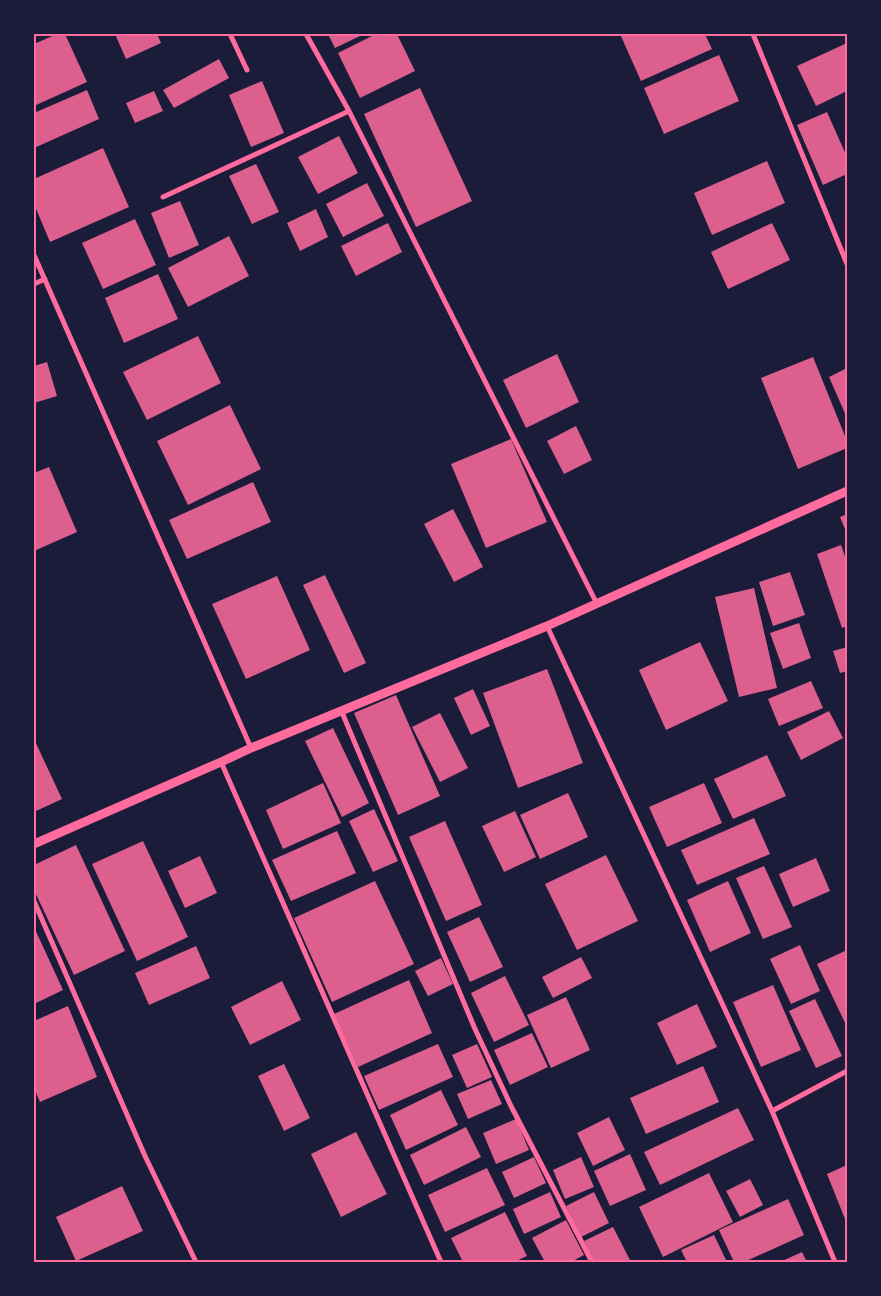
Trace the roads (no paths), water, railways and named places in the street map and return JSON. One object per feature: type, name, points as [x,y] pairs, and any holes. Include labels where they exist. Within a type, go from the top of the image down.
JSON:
[{"type":"street","points":[[230,34],[247,70]]},
{"type":"street","points":[[306,34],[349,111],[597,604]]},
{"type":"street","points":[[753,34],[847,264]]},
{"type":"street","points":[[163,197],[349,111]]},
{"type":"street","points":[[34,255],[252,748]]},
{"type":"street","points":[[34,284],[45,280]]},
{"type":"street","points":[[34,844],[341,710],[547,626],[847,491]]},
{"type":"street","points":[[547,626],[772,1111],[835,1262]]},
{"type":"street","points":[[341,710],[475,1029],[515,1114],[592,1262]]},
{"type":"street","points":[[221,762],[441,1262]]},
{"type":"street","points":[[34,901],[145,1156],[196,1262]]},
{"type":"street","points":[[772,1111],[847,1070]]}]
